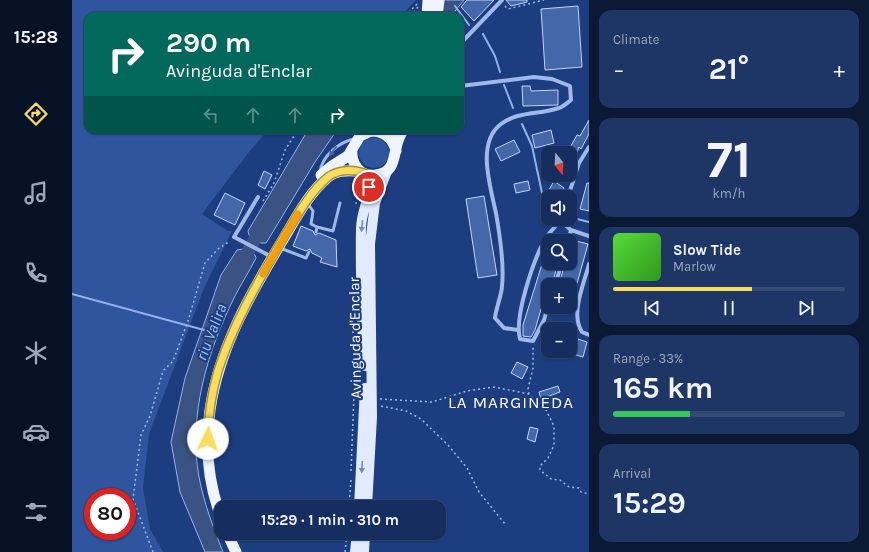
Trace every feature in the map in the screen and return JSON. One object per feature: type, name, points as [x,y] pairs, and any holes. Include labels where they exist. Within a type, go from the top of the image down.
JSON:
[{"type":"highway","points":[[427,12],[428,0]]},
{"type":"highway","points":[[438,12],[439,0]]},
{"type":"highway","points":[[315,188],[316,181],[320,176],[348,156],[358,138],[366,134]]},
{"type":"highway","points":[[384,134],[389,137],[394,144],[396,152]]},
{"type":"highway","points":[[215,500],[209,467],[208,429],[210,408],[218,371],[239,319],[276,252],[315,188],[334,173],[345,171],[361,175],[377,175],[388,171],[394,162],[398,140],[401,134]]},
{"type":"highway","points":[[352,149],[353,161],[361,175]]},
{"type":"highway","points":[[230,540],[236,552]]},
{"type":"main road","name":"Avinguda d'Enclar","points":[[367,500],[371,400],[370,244],[375,203],[388,171]]},
{"type":"main road","name":"Avinguda d'Enclar","points":[[359,500],[365,394],[361,266],[362,224],[369,191],[361,175]]},
{"type":"main road","points":[[355,552],[356,540]]},
{"type":"main road","points":[[364,552],[365,540]]},
{"type":"street","points":[[464,40],[501,1]]},
{"type":"street","points":[[464,85],[503,79],[534,77],[552,78],[570,86],[572,100],[559,108],[516,115],[500,125],[489,141],[487,164],[490,191],[497,219],[502,287],[497,303],[495,318],[504,328],[518,330]]},
{"type":"street","points":[[570,190],[579,164],[589,147]]},
{"type":"street","points":[[258,197],[236,239],[263,252],[276,252]]},
{"type":"street","points":[[546,314],[533,341],[520,339],[518,330],[526,287],[544,240],[555,226]]},
{"type":"street","points":[[566,226],[570,230],[589,236]]},
{"type":"street","points":[[569,234],[570,230]]},
{"type":"street","points":[[589,264],[577,312],[577,321],[582,332],[589,335]]},
{"type":"lane","points":[[320,176],[323,164],[336,146],[358,138]]},
{"type":"lane","points":[[306,202],[313,211],[311,224],[333,232],[340,203]]},
{"type":"lane","points":[[316,232],[317,227]]},
{"type":"lane","points":[[276,252],[306,258],[308,252]]},
{"type":"path","points":[[501,1],[508,9],[544,0]]},
{"type":"path","points":[[409,12],[419,2],[419,5],[413,12]]},
{"type":"path","points":[[259,207],[274,183],[285,150],[295,134]]},
{"type":"path","points":[[356,206],[361,175]]},
{"type":"path","points":[[153,552],[133,498],[141,435],[150,416],[163,371],[173,361],[188,322],[205,263],[218,249],[236,239]]},
{"type":"path","points":[[353,321],[353,336]]},
{"type":"path","points":[[529,394],[528,390],[533,368],[533,341]]},
{"type":"path","points":[[349,500],[356,377],[355,363]]},
{"type":"path","points":[[371,400],[432,402],[467,391],[494,387],[529,394],[537,402],[544,406],[554,426],[554,445],[548,458],[540,466],[540,470],[551,479],[560,480],[569,487],[579,488],[581,492],[589,494]]},
{"type":"path","points":[[371,400],[389,408],[406,411],[421,419],[448,446],[466,468],[479,492],[505,524]]},
{"type":"path","points":[[345,552],[346,540]]},
{"type":"shaded area","points":[[72,0],[416,0],[405,12],[84,12],[84,134],[265,134],[202,214],[228,231],[232,231],[204,288],[149,434],[143,488],[150,529],[163,552],[72,552]]},
{"type":"shaded area","points":[[374,138],[385,142],[389,153],[385,164],[374,168],[363,164],[359,153],[363,142]]},
{"type":"water","points":[[442,0],[464,0],[454,12],[432,12]]},
{"type":"water","points":[[306,134],[334,134],[315,162],[266,243],[261,243],[249,235],[248,231]]},
{"type":"water","points":[[243,249],[255,255],[256,258],[224,319],[208,363],[198,408],[196,454],[199,477],[203,496],[214,528],[214,540],[218,540],[223,552],[205,552],[180,492],[171,442],[185,378],[221,275],[237,250]]},
{"type":"building","points":[[467,0],[494,0],[474,21],[461,7]]},
{"type":"building","points":[[506,0],[527,0],[527,2],[511,6]]},
{"type":"building","points":[[578,6],[582,67],[545,70],[541,9]]},
{"type":"building","points":[[522,86],[530,86],[531,91],[558,90],[558,105],[523,106]]},
{"type":"building","points":[[589,120],[589,134],[581,149],[579,147],[577,152],[577,146],[571,146],[577,135],[580,136]]},
{"type":"building","points":[[551,130],[554,143],[535,148],[532,135]]},
{"type":"building","points":[[514,140],[520,152],[501,161],[495,149]]},
{"type":"building","points":[[264,171],[272,175],[265,189],[258,185]]},
{"type":"building","points":[[528,181],[530,190],[516,193],[514,184]]},
{"type":"building","points":[[553,182],[564,188],[563,190],[549,190]]},
{"type":"building","points":[[587,183],[589,183],[589,211],[580,209]]},
{"type":"building","points":[[225,193],[245,203],[235,225],[214,215]]},
{"type":"building","points":[[484,196],[497,275],[478,278],[466,199]]},
{"type":"building","points":[[301,226],[313,231],[315,235],[319,233],[336,240],[337,267],[320,262],[322,258],[312,253],[310,249],[306,251],[293,246]]},
{"type":"building","points":[[577,241],[588,244],[577,284],[577,278],[561,278],[563,270],[577,270]]},
{"type":"building","points":[[541,267],[541,270],[556,270],[554,278],[541,278],[541,309],[535,330],[531,337],[523,336],[523,325]]},
{"type":"building","points":[[578,339],[587,342],[583,357],[577,355]]},
{"type":"building","points":[[517,362],[528,367],[522,379],[511,373]]},
{"type":"building","points":[[558,386],[560,392],[541,399],[539,392]]},
{"type":"building","points":[[530,427],[538,429],[535,442],[527,439]]},
{"type":"waterway","points":[[455,6],[459,12]]},
{"type":"waterway","points":[[464,18],[469,25]]},
{"type":"waterway","points":[[483,34],[495,56],[500,72]]},
{"type":"waterway","points":[[504,85],[513,108]]},
{"type":"waterway","points":[[522,124],[532,146],[541,190]]},
{"type":"waterway","points":[[577,219],[589,222]]},
{"type":"waterway","name":"riu Valira","points":[[240,267],[263,224]]},
{"type":"waterway","points":[[72,294],[204,330]]},
{"type":"slow traffic","points":[[263,274],[298,214]]},
{"type":"district","name":"LA MARGINEDA","points":[[511,402]]},
{"type":"route","points":[[208,439],[210,408],[218,371],[239,319],[273,257],[306,202],[315,188],[322,184],[328,177],[340,171],[360,171],[366,174],[369,187]]}]
